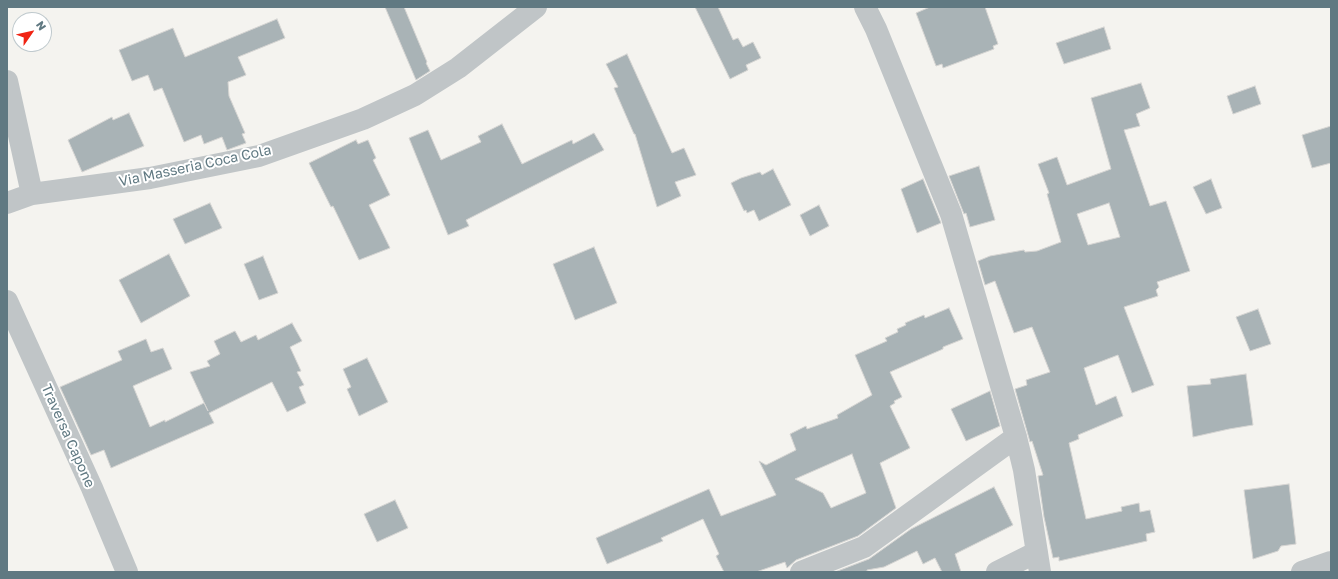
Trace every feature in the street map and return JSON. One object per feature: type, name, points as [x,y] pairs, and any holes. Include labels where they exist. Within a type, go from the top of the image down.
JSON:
[{"type":"street","name":"Via Masseria Coca Cola","points":[[7,203],[32,194],[150,178],[259,156],[363,119],[414,95],[458,68],[536,7]]},
{"type":"street","points":[[865,7],[876,29],[951,214],[1016,437],[1024,470],[1039,562],[997,572]]},
{"type":"street","points":[[7,81],[32,194]]},
{"type":"street","name":"Traversa Capone","points":[[7,301],[92,488],[127,572]]},
{"type":"street","points":[[801,572],[864,547],[1016,437]]},
{"type":"street","points":[[1302,572],[1331,562]]},
{"type":"building","points":[[385,7],[404,7],[430,71],[416,80]]},
{"type":"building","points":[[695,7],[718,7],[733,40],[738,38],[743,47],[753,42],[761,58],[746,65],[748,70],[730,79]]},
{"type":"building","points":[[930,7],[985,7],[998,44],[993,46],[994,49],[943,68],[942,64],[936,66],[916,13]]},
{"type":"building","points":[[277,19],[285,38],[238,57],[246,75],[228,82],[229,96],[245,133],[242,134],[246,143],[227,150],[222,137],[204,144],[201,135],[184,142],[162,88],[154,91],[148,75],[132,81],[119,50],[173,28],[185,57]]},
{"type":"building","points":[[1104,27],[1111,49],[1064,64],[1056,43]]},
{"type":"building","points":[[627,54],[672,153],[684,148],[696,175],[675,182],[681,196],[657,207],[635,134],[614,88],[618,87],[606,64]]},
{"type":"building","points":[[1141,83],[1150,108],[1136,114],[1140,126],[1124,130],[1150,206],[1166,201],[1190,271],[1157,282],[1159,287],[1156,290],[1158,296],[1124,307],[1154,385],[1132,393],[1118,355],[1084,368],[1096,405],[1116,396],[1123,416],[1078,435],[1079,439],[1069,443],[1086,519],[1122,511],[1121,507],[1139,503],[1140,512],[1150,510],[1155,532],[1146,534],[1147,541],[1059,561],[1059,557],[1053,558],[1044,517],[1038,476],[1043,475],[1032,441],[1030,442],[1015,389],[1027,385],[1026,380],[1050,372],[1032,327],[1014,333],[995,281],[985,285],[978,261],[990,256],[1024,250],[1025,252],[1037,251],[1061,242],[1047,194],[1049,193],[1038,164],[1057,157],[1067,185],[1111,169],[1091,98]],"holes":[[[1109,203],[1120,237],[1088,245],[1077,214]]]},
{"type":"building","points":[[1255,86],[1261,104],[1233,114],[1227,96]]},
{"type":"building","points":[[129,113],[144,146],[82,172],[68,140],[112,117],[113,120]]},
{"type":"building","points":[[502,124],[522,164],[572,140],[573,144],[594,133],[604,150],[466,220],[469,226],[448,235],[409,138],[428,130],[441,160],[481,142],[478,136]]},
{"type":"building","points":[[1331,126],[1331,163],[1312,168],[1302,135]]},
{"type":"building","points":[[356,140],[358,144],[368,140],[376,158],[373,160],[390,195],[369,205],[390,248],[359,260],[333,206],[331,207],[309,163]]},
{"type":"building","points":[[979,166],[995,220],[970,227],[966,213],[964,214],[949,176]]},
{"type":"building","points":[[773,169],[791,205],[759,221],[754,210],[747,213],[746,210],[744,211],[731,183],[760,172],[762,175]]},
{"type":"building","points":[[923,179],[941,223],[917,233],[901,189]]},
{"type":"building","points":[[1211,179],[1222,208],[1206,214],[1193,187]]},
{"type":"building","points":[[210,203],[222,228],[185,244],[173,219]]},
{"type":"building","points":[[819,205],[829,226],[810,236],[800,215]]},
{"type":"building","points":[[594,247],[617,303],[575,320],[553,264]]},
{"type":"building","points":[[169,254],[190,296],[141,323],[119,280]]},
{"type":"building","points":[[263,256],[278,293],[259,300],[244,264]]},
{"type":"building","points":[[949,308],[963,339],[890,372],[902,397],[894,401],[895,403],[890,406],[910,448],[880,463],[896,508],[858,536],[796,560],[787,568],[785,562],[756,572],[724,572],[716,556],[719,554],[703,519],[661,538],[663,541],[607,564],[596,538],[709,489],[721,516],[776,495],[759,461],[766,465],[796,450],[790,434],[806,426],[807,429],[838,418],[837,415],[872,395],[855,355],[887,341],[885,338],[898,332],[897,329],[906,325],[905,323],[924,315],[925,318]],"holes":[[[852,454],[866,493],[831,508],[823,493],[795,479]]]},
{"type":"building","points":[[1258,309],[1271,344],[1250,351],[1236,317]]},
{"type":"building","points":[[292,323],[302,341],[290,347],[301,371],[297,372],[304,385],[299,387],[306,403],[287,412],[272,382],[209,413],[214,423],[111,468],[104,450],[91,455],[60,387],[122,360],[118,351],[146,339],[151,352],[163,348],[172,369],[133,386],[150,427],[165,420],[165,422],[204,403],[208,411],[190,372],[210,366],[207,361],[220,354],[214,341],[235,331],[241,342],[256,335],[258,340]]},
{"type":"building","points":[[367,358],[388,402],[359,416],[347,389],[351,387],[343,369]]},
{"type":"building","points":[[1246,374],[1253,425],[1193,437],[1187,386],[1211,384],[1210,379]]},
{"type":"building","points":[[990,391],[1000,426],[966,441],[951,409]]},
{"type":"building","points":[[1289,484],[1296,544],[1281,546],[1278,551],[1253,559],[1244,490]]},
{"type":"building","points":[[994,487],[1013,525],[955,554],[961,572],[942,572],[935,558],[923,564],[917,551],[884,567],[867,570],[867,572],[835,572],[869,559],[911,529]]},
{"type":"building","points":[[395,500],[408,528],[377,542],[364,514]]}]
